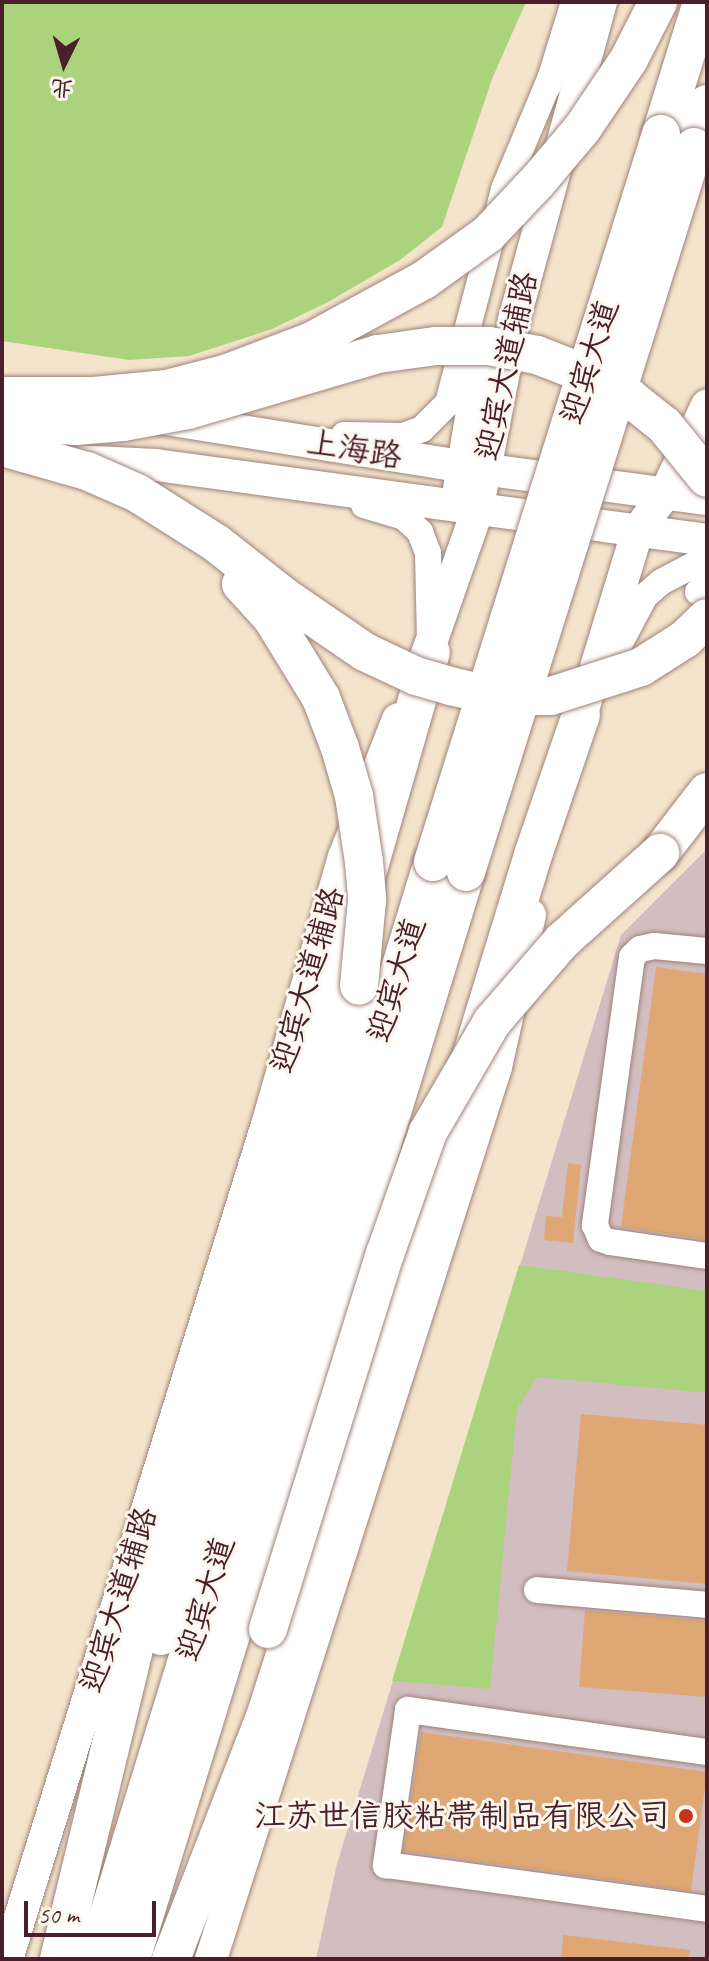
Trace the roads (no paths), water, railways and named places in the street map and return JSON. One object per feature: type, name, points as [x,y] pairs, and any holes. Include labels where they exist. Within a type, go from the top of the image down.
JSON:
[{"type":"highway","points":[[2,394],[94,396],[167,389],[225,374],[312,341],[424,280],[488,234],[582,129],[629,59],[658,2]]},
{"type":"highway","name":"迎宾大道","points":[[95,1959],[450,867],[678,140],[702,2]]},
{"type":"highway","name":"迎宾大道","points":[[678,140],[707,104]]},
{"type":"highway","points":[[2,421],[76,426],[123,422],[188,410],[378,354],[436,346],[489,346],[537,355],[596,378],[630,398],[664,425],[707,478]]},
{"type":"highway","points":[[2,452],[87,471],[137,493],[216,543],[286,598],[365,652],[416,676],[494,696],[551,696],[641,667],[685,639],[704,598]]},
{"type":"highway","points":[[2,452],[37,463],[115,498],[168,527],[242,584],[272,618],[321,698],[354,796],[367,900],[359,986],[339,1075],[60,1959]]},
{"type":"highway","points":[[60,1959],[154,1567],[336,981],[431,652]]},
{"type":"highway","points":[[171,1959],[269,1702],[534,852],[581,715]]},
{"type":"highway","points":[[160,1959],[268,1629],[385,1254],[428,1132],[449,1091],[492,1022],[562,941],[660,853],[707,792]]},
{"type":"highway","name":"迎宾大道","points":[[131,1959],[450,867]]},
{"type":"main road","name":"迎宾大道辅路","points":[[7,1959],[262,1140],[344,857],[384,750],[431,652],[465,509],[471,468],[601,2]]},
{"type":"main road","name":"上海路","points":[[2,394],[471,468],[707,499]]},
{"type":"main road","points":[[211,1959],[496,1067],[532,904],[581,715],[638,530],[665,494],[707,405]]},
{"type":"main road","name":"上海路","points":[[2,452],[156,465],[707,540]]},
{"type":"street","points":[[471,468],[493,281],[511,206],[574,2]]},
{"type":"street","points":[[128,413],[364,437],[403,436],[422,429],[448,403],[504,189],[553,72]]},
{"type":"street","points":[[156,465],[324,496],[404,517],[420,532],[428,553],[431,652]]},
{"type":"street","points":[[581,715],[645,596],[661,582],[707,558]]},
{"type":"street","points":[[707,951],[654,946],[640,949],[632,957],[595,1225],[601,1239],[610,1242],[707,1256]]},
{"type":"street","points":[[537,1590],[707,1605]]},
{"type":"street","points":[[707,1752],[408,1710],[386,1865],[707,1909]]},
{"type":"place","name":"江苏世信胶粘带制品有限公司","points":[[686,1816]]}]
